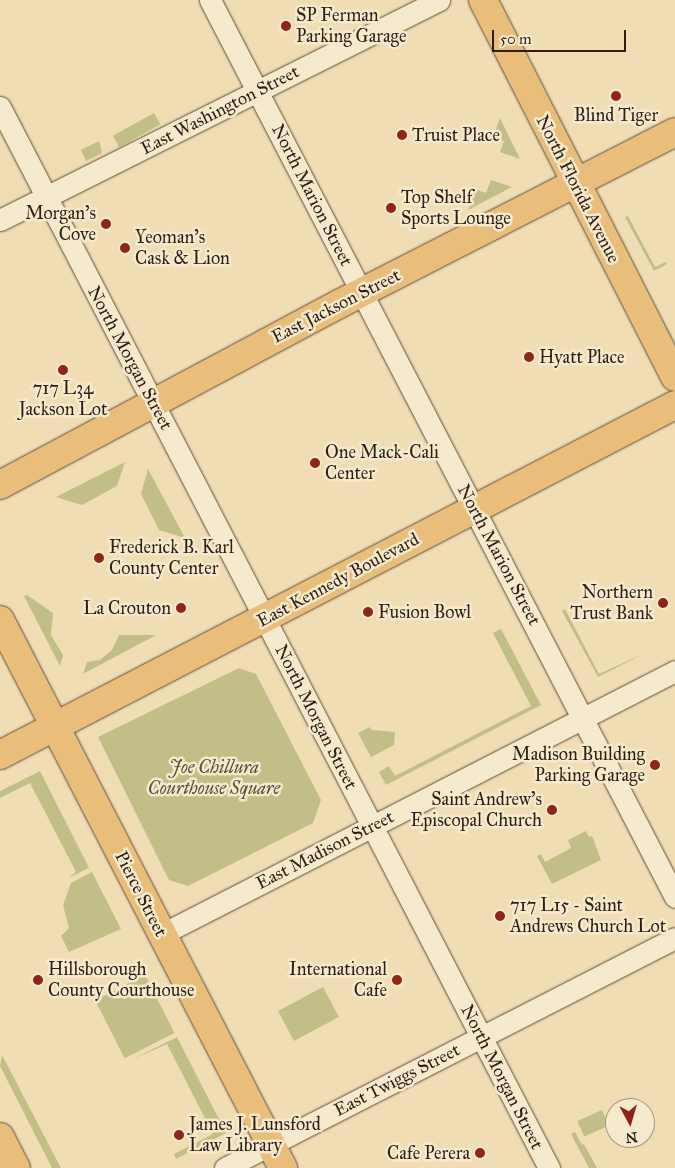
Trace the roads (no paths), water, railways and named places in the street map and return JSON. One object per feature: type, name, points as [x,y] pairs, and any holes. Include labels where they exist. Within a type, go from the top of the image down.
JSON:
[{"type":"main road","name":"North Florida Avenue","points":[[483,0],[574,183],[675,377]]},
{"type":"main road","name":"East Jackson Street","points":[[0,485],[109,429],[154,402],[363,292],[675,132]]},
{"type":"main road","name":"East Kennedy Boulevard","points":[[0,755],[264,619],[474,507],[675,405]]},
{"type":"main road","name":"Pierce Street","points":[[0,620],[283,1168]]},
{"type":"main road","points":[[0,1137],[16,1168]]},
{"type":"street","name":"North Marion Street","points":[[210,0],[584,717],[675,897]]},
{"type":"street","name":"East Washington Street","points":[[0,220],[439,0]]},
{"type":"street","name":"North Morgan Street","points":[[0,107],[549,1168]]},
{"type":"street","name":"East Madison Street","points":[[162,934],[675,671]]},
{"type":"street","name":"East Twiggs Street","points":[[225,1168],[675,938]]},
{"type":"place","name":"SP Ferman Parking Garage","points":[[286,26]]},
{"type":"place","name":"Blind Tiger","points":[[616,96]]},
{"type":"place","name":"Truist Place","points":[[402,135]]},
{"type":"place","name":"Top Shelf Sports Lounge","points":[[391,208]]},
{"type":"place","name":"Morgan's Cove","points":[[106,224]]},
{"type":"place","name":"Yeoman's Cask & Lion","points":[[125,248]]},
{"type":"place","name":"Hyatt Place","points":[[529,357]]},
{"type":"place","name":"717 L34 Jackson Lot","points":[[63,370]]},
{"type":"place","name":"One Mack-Cali Center","points":[[315,463]]},
{"type":"place","name":"Frederick B. Karl County Center","points":[[99,558]]},
{"type":"place","name":"Northern Trust Bank","points":[[663,603]]},
{"type":"place","name":"La Crouton","points":[[181,608]]},
{"type":"place","name":"Fusion Bowl","points":[[368,612]]},
{"type":"place","name":"Madison Building Parking Garage","points":[[655,765]]},
{"type":"place","name":"Saint Andrew's Episcopal Church","points":[[552,810]]},
{"type":"place","name":"717 L15 - Saint Andrews Church Lot","points":[[500,916]]},
{"type":"place","name":"Hillsborough County Courthouse","points":[[38,980]]},
{"type":"place","name":"International Cafe","points":[[397,980]]},
{"type":"place","name":"James J. Lunsford Law Library","points":[[179,1135]]},
{"type":"place","name":"Cafe Perera","points":[[480,1153]]},
{"type":"park label","name":"Joe Chillura Courthouse Square","points":[[214,778]]}]
